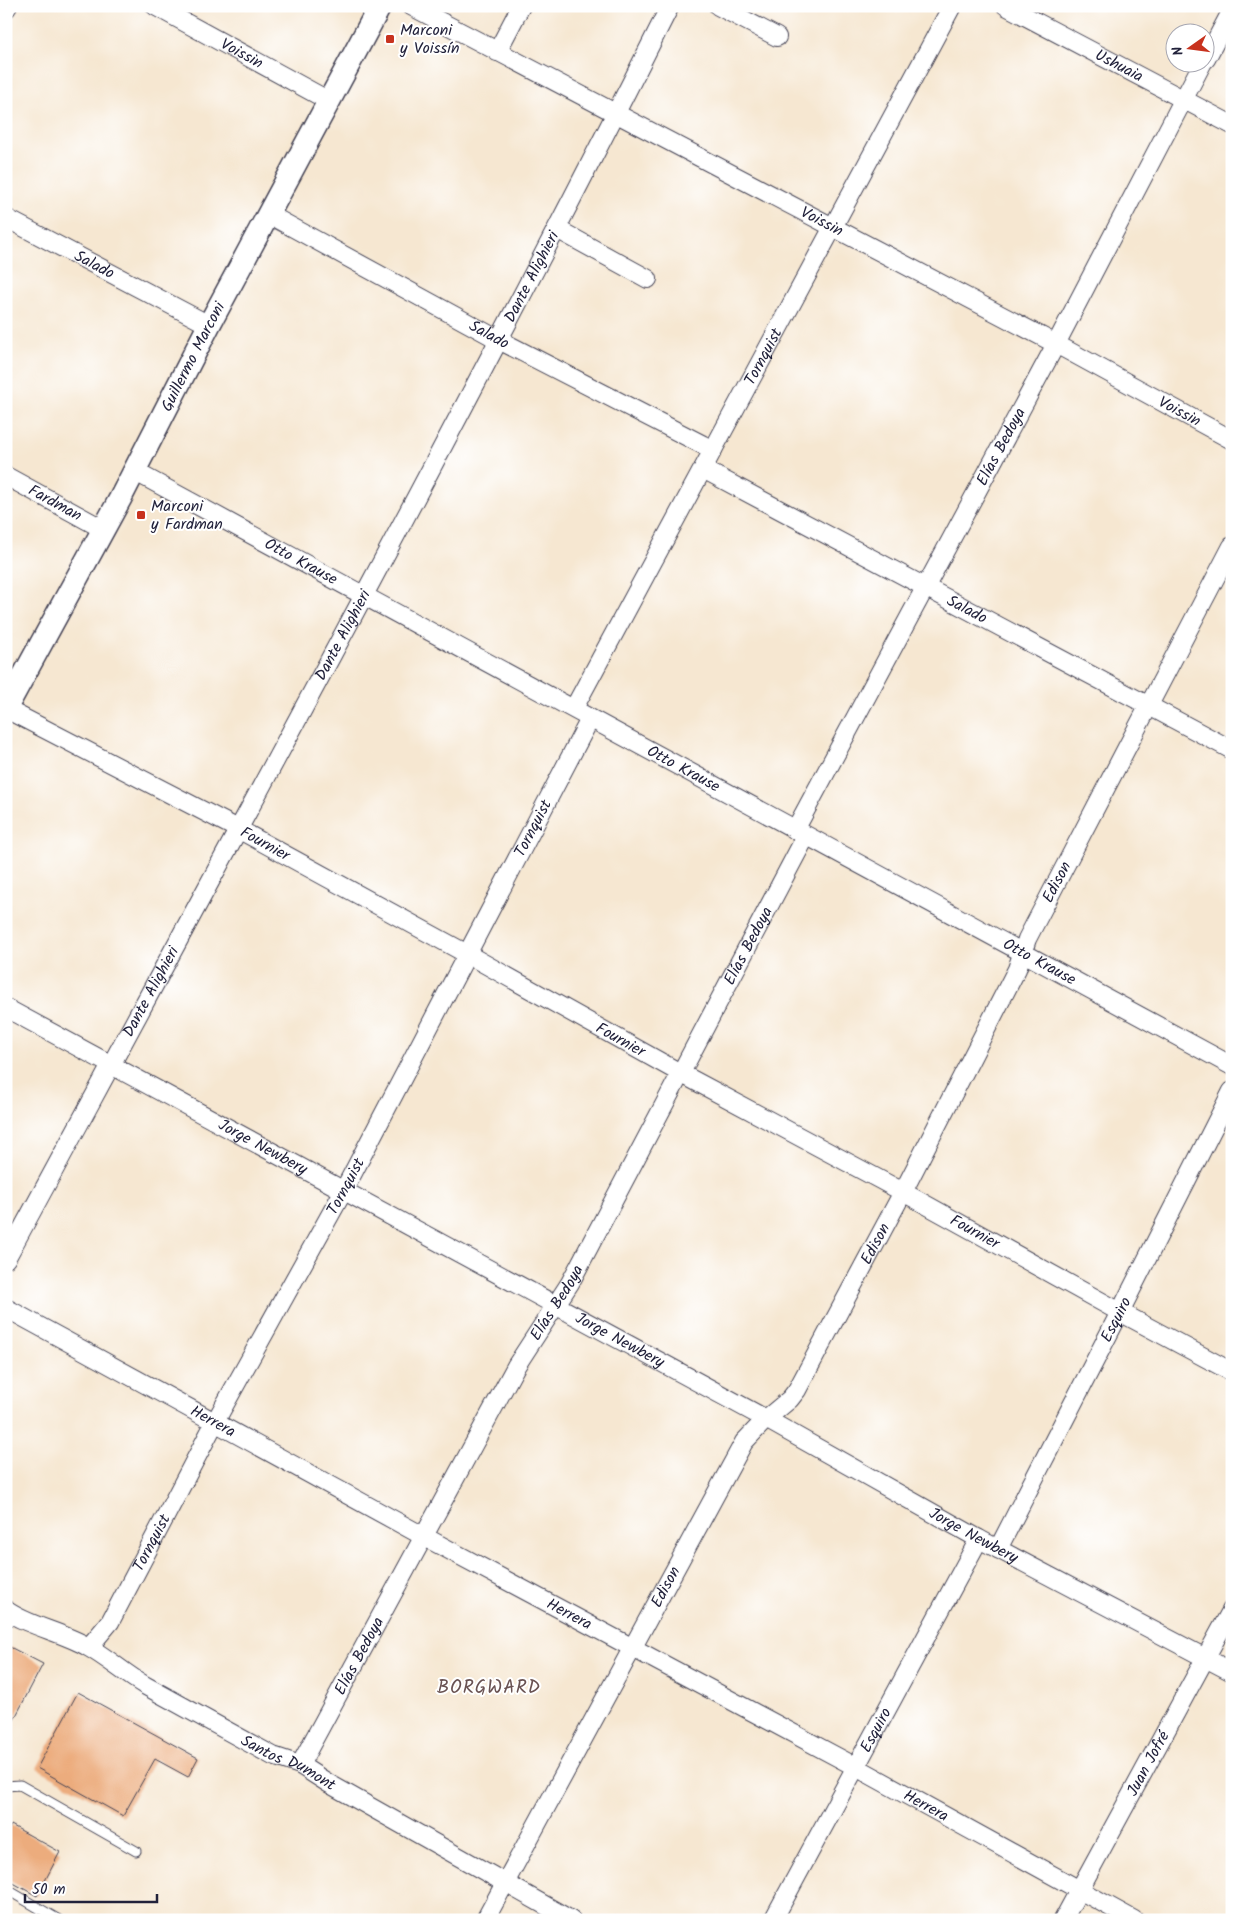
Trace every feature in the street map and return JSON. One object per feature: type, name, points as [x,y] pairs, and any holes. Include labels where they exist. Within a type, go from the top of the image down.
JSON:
[{"type":"street","name":"Voissin","points":[[156,6],[329,101]]},
{"type":"street","name":"Guillermo Marconi","points":[[6,709],[12,684],[104,530],[208,326],[380,6]]},
{"type":"street","name":"Voissin","points":[[412,6],[1056,344],[1232,440]]},
{"type":"street","points":[[497,52],[521,6]]},
{"type":"street","name":"Dante Alighieri","points":[[6,1258],[363,596],[557,229],[670,6]]},
{"type":"street","points":[[718,6],[777,36]]},
{"type":"street","name":"Tornquist","points":[[574,708],[952,6]]},
{"type":"street","name":"Ushuaia","points":[[1006,6],[1232,125]]},
{"type":"street","points":[[1216,40],[1232,10]]},
{"type":"street","name":"Elías Bedoya","points":[[300,1765],[516,1366],[570,1283],[682,1074],[801,832],[926,586],[1199,72]]},
{"type":"street","name":"Salado","points":[[268,214],[498,340],[713,450]]},
{"type":"street","name":"Salado","points":[[6,218],[208,326]]},
{"type":"street","points":[[557,229],[648,279]]},
{"type":"street","name":"Salado","points":[[703,469],[1232,750]]},
{"type":"street","name":"Otto Krause","points":[[134,471],[1232,1066]]},
{"type":"street","name":"Fardman","points":[[6,476],[104,530]]},
{"type":"street","name":"Edison","points":[[484,1920],[744,1442],[766,1419],[790,1399],[796,1390],[904,1192],[1018,969],[1027,939],[1232,546]]},
{"type":"street","name":"Fournier","points":[[6,709],[238,830],[467,954],[682,1074],[904,1192],[1232,1372]]},
{"type":"street","name":"Tornquist","points":[[88,1647],[110,1622],[216,1422],[344,1190],[590,719]]},
{"type":"street","name":"Jorge Newbery","points":[[6,1008],[766,1419],[979,1539],[1232,1672]]},
{"type":"street","name":"Esquiro","points":[[998,1549],[1232,1091]]},
{"type":"street","name":"Herrera","points":[[6,1308],[423,1536],[856,1767],[1134,1920]]},
{"type":"street","name":"Esquiro","points":[[773,1920],[979,1539]]},
{"type":"street","name":"Juan Jofré","points":[[1063,1920],[1232,1609]]},
{"type":"street","name":"Santos Dumont","points":[[6,1610],[22,1619],[60,1633],[88,1647],[146,1686],[273,1756],[300,1765],[328,1784],[571,1920]]},
{"type":"lane","points":[[6,1786],[20,1785],[136,1850]]},
{"type":"lane","points":[[6,1889],[60,1920]]},
{"type":"building","points":[[6,1645],[43,1664],[6,1735]]},
{"type":"building","points":[[78,1692],[198,1758],[188,1777],[155,1759],[123,1816],[37,1768]]},
{"type":"building","points":[[11,1825],[60,1852],[37,1896],[6,1879],[6,1834]]},
{"type":"place","name":"Marconi y Voissín","points":[[390,39]]},
{"type":"place","name":"Marconi y Fardman","points":[[141,515]]},
{"type":"district","name":"BORGWARD","points":[[489,1688]]}]
